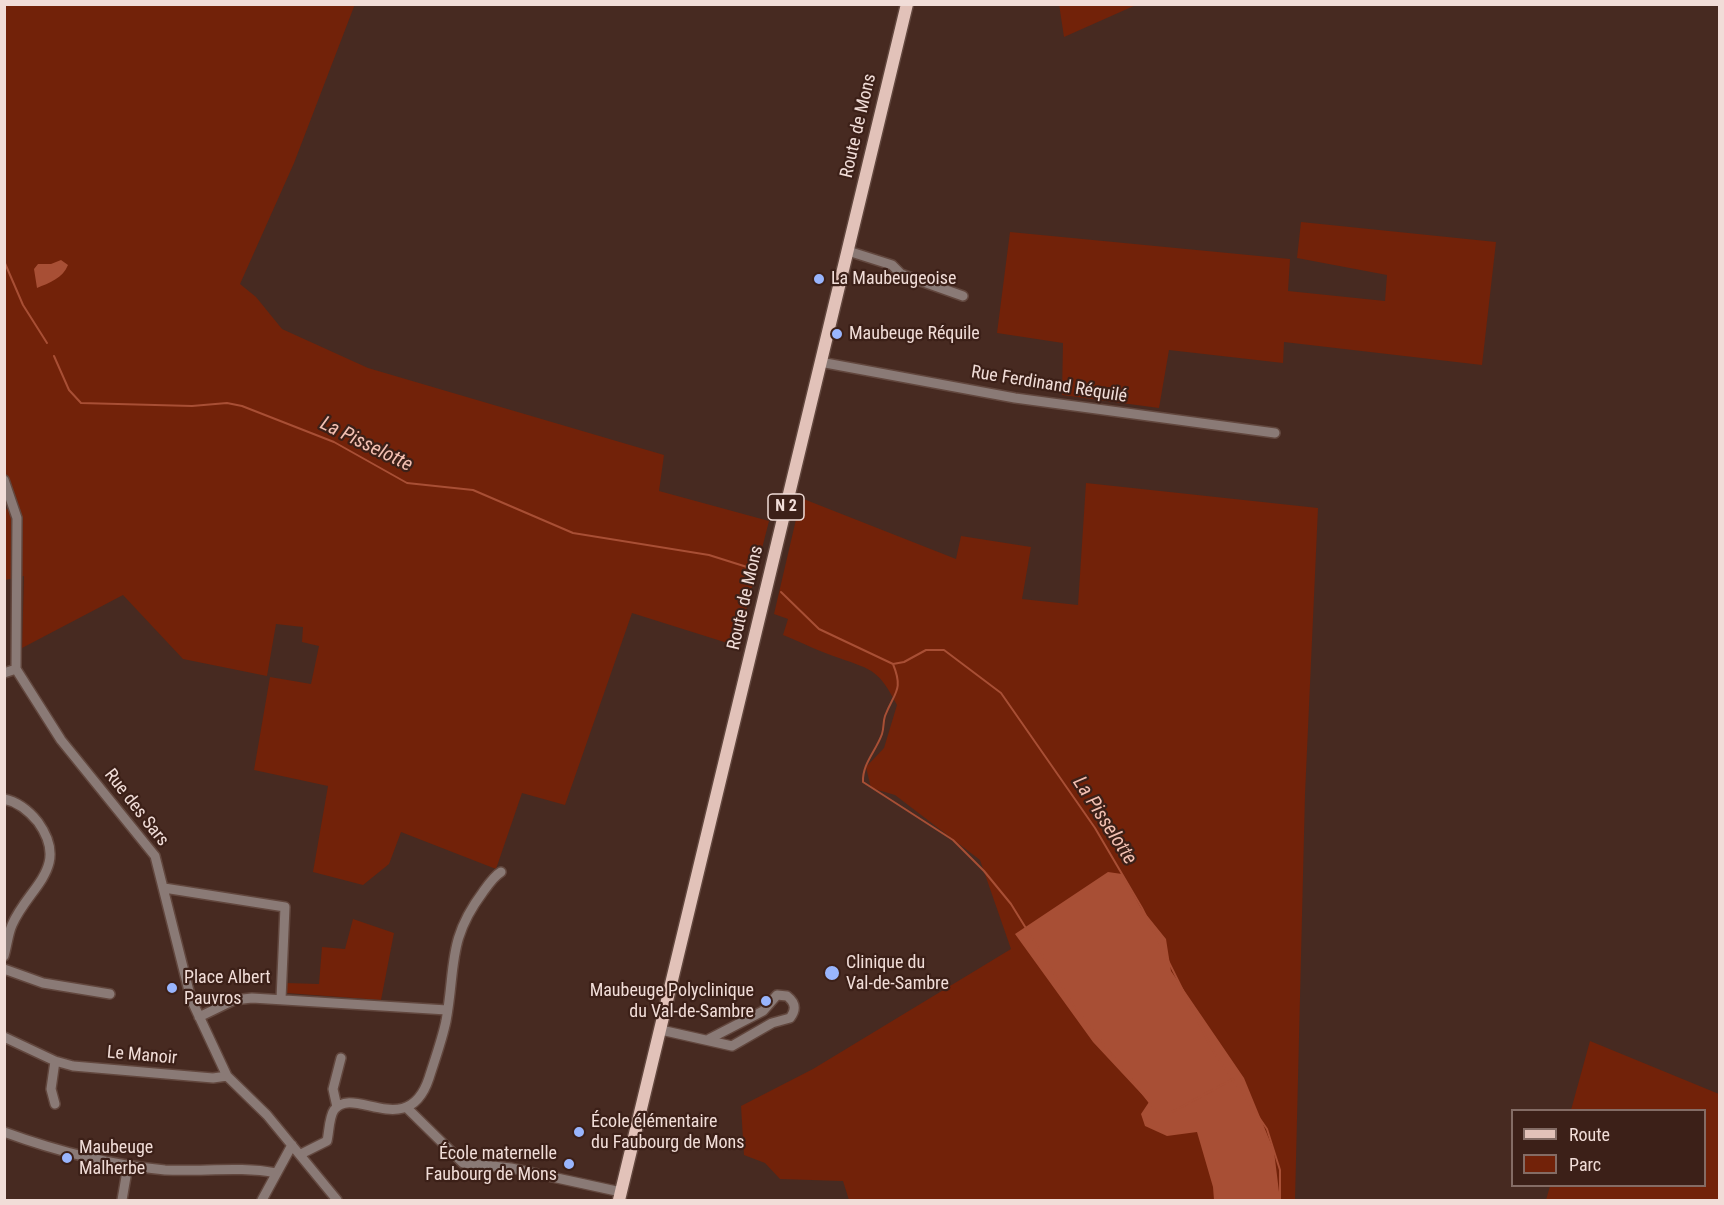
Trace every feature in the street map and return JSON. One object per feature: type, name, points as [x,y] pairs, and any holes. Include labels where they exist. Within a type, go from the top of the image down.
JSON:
[{"type":"main road","name":"Route de Mons","points":[[620,1196],[907,4]]},
{"type":"street","points":[[848,251],[892,265],[901,273],[963,296]]},
{"type":"street","name":"Rue Ferdinand Réquilé","points":[[820,362],[1015,398],[1275,433]]},
{"type":"street","points":[[4,480],[17,518],[16,669],[4,673]]},
{"type":"street","name":"Rue des Sars","points":[[16,669],[61,740],[155,856],[182,964],[199,1017],[227,1076],[267,1115],[337,1200]]},
{"type":"street","points":[[4,799],[22,806],[33,816],[50,848],[45,874],[12,925],[4,956]]},
{"type":"street","points":[[301,1154],[327,1141],[332,1112],[337,1107],[352,1104],[388,1109],[407,1108],[414,1104],[426,1088],[447,1010],[458,933],[482,894],[501,872]]},
{"type":"street","points":[[164,888],[285,907],[281,999]]},
{"type":"street","points":[[4,917],[12,925]]},
{"type":"street","points":[[4,969],[43,983],[110,994]]},
{"type":"street","points":[[661,1030],[679,1032],[732,1046],[790,1018],[795,1009],[792,999],[777,995],[770,1002],[769,1007],[771,1016],[780,1021]]},
{"type":"street","points":[[199,1017],[234,1000],[252,998],[447,1010]]},
{"type":"street","points":[[709,1039],[769,1007]]},
{"type":"street","points":[[666,1010],[669,1022],[679,1032]]},
{"type":"street","name":"Le Manoir","points":[[4,1037],[55,1061],[89,1068],[213,1078],[227,1076]]},
{"type":"street","points":[[337,1107],[333,1089],[341,1058]]},
{"type":"street","points":[[55,1061],[51,1089],[55,1104]]},
{"type":"street","points":[[407,1108],[463,1163],[511,1168],[620,1196]]},
{"type":"street","points":[[4,1132],[52,1150],[128,1165],[165,1170],[276,1173]]},
{"type":"street","points":[[262,1200],[292,1145]]},
{"type":"street","points":[[124,1199],[128,1165]]},
{"type":"green space","points":[[355,4],[294,163],[240,284],[256,297],[282,329],[368,368],[664,455],[659,491],[769,521],[737,646],[632,613],[565,805],[522,793],[496,869],[401,832],[389,864],[363,885],[313,872],[328,786],[254,770],[270,677],[311,684],[319,646],[302,642],[303,627],[276,624],[267,676],[183,659],[123,595],[22,648],[24,576],[5,580],[5,510],[9,508],[5,496],[5,5]]},
{"type":"green space","points":[[1059,4],[1136,4],[1136,5],[1064,37]]},
{"type":"green space","points":[[1301,222],[1496,242],[1482,365],[1284,342],[1283,363],[1169,350],[1159,408],[1062,395],[1063,343],[997,333],[1010,232],[1290,259],[1288,291],[1385,301],[1387,275],[1297,258]]},
{"type":"green space","points":[[1086,483],[1318,508],[1305,794],[1295,1200],[849,1200],[843,1181],[780,1179],[765,1163],[744,1155],[741,1106],[813,1069],[1011,949],[980,860],[895,795],[871,788],[866,767],[884,748],[897,705],[880,678],[868,669],[783,635],[788,619],[774,614],[801,498],[956,559],[961,536],[1031,547],[1022,599],[1078,605]]},
{"type":"green space","points":[[353,919],[394,933],[381,1000],[286,993],[286,983],[319,984],[322,947],[345,949]]},
{"type":"green space","points":[[1590,1041],[1719,1094],[1719,1200],[1546,1200],[1550,1187],[1706,1187],[1706,1109],[1571,1109]]},
{"type":"shaded area","points":[[61,260],[68,265],[66,270],[55,280],[37,288],[34,269],[38,264],[51,264]]},
{"type":"shaded area","points":[[1108,872],[1122,874],[1141,908],[1166,939],[1171,971],[1244,1078],[1274,1151],[1280,1200],[1214,1200],[1213,1187],[1197,1132],[1167,1136],[1145,1126],[1141,1114],[1149,1102],[1093,1042],[1015,934]]},
{"type":"waterway","name":"La Pisselotte","points":[[4,261],[23,305],[47,343]]},
{"type":"waterway","name":"La Pisselotte","points":[[54,356],[69,390],[81,403],[192,406],[227,403],[242,406],[334,442],[407,483],[473,490],[573,533],[709,555],[747,567],[756,575]]},
{"type":"waterway","name":"La Pisselotte","points":[[781,592],[819,629],[893,664],[904,662],[926,650],[944,650],[1001,693],[1095,828],[1142,908],[1213,1051],[1267,1129],[1280,1170],[1280,1200]]},
{"type":"waterway","points":[[893,664],[898,680],[897,691],[885,716],[882,734],[867,763],[863,782],[953,840],[984,871],[1011,904],[1074,1006],[1157,1112],[1172,1112],[1233,1079]]},
{"type":"place","name":"La Maubeugeoise","points":[[819,279]]},
{"type":"place","name":"Maubeuge Réquile","points":[[837,334]]},
{"type":"place","name":"Clinique du Val-de-Sambre","points":[[832,973]]},
{"type":"place","name":"Place Albert Pauvros","points":[[172,988]]},
{"type":"place","name":"Maubeuge Polyclinique du Val-de-Sambre","points":[[766,1001]]},
{"type":"place","name":"École élémentaire du Faubourg de Mons","points":[[579,1132]]},
{"type":"place","name":"Maubeuge Malherbe","points":[[67,1158]]},
{"type":"place","name":"École maternelle Faubourg de Mons","points":[[569,1164]]}]
